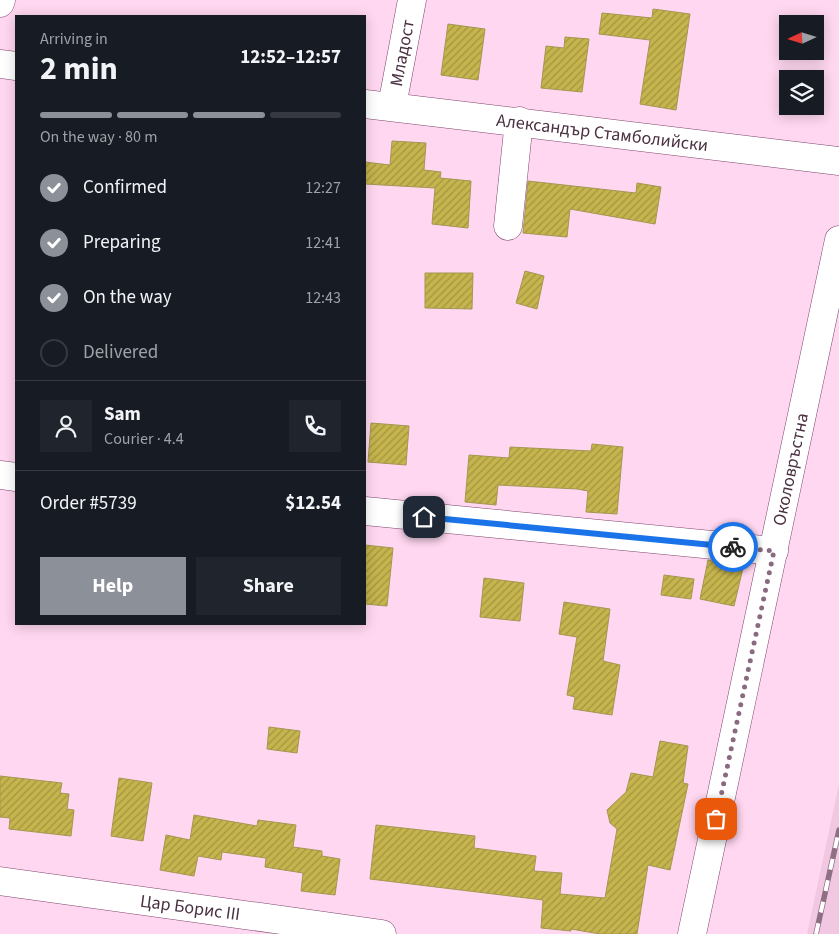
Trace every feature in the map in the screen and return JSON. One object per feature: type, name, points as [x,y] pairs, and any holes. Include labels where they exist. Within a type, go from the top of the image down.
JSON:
[{"type":"street","name":"Младост","points":[[392,106],[412,0]]},
{"type":"street","points":[[0,64],[15,66]]},
{"type":"street","name":"Александър Стамболийски","points":[[366,104],[839,161]]},
{"type":"street","points":[[508,226],[519,122]]},
{"type":"street","name":"Околовръстна","points":[[692,934],[839,240]]},
{"type":"street","points":[[0,475],[15,477]]},
{"type":"street","points":[[366,511],[774,551]]},
{"type":"street","name":"Цар Борис III","points":[[0,881],[329,930],[382,934]]},
{"type":"shaded area","points":[[839,784],[839,934],[807,934]]},
{"type":"building","points":[[653,9],[690,14],[676,110],[640,104],[650,40],[599,34],[602,13],[652,18]]},
{"type":"building","points":[[448,24],[485,29],[478,80],[441,75]]},
{"type":"building","points":[[565,37],[589,39],[582,92],[541,88],[546,46],[564,48]]},
{"type":"building","points":[[392,141],[426,143],[424,170],[441,172],[440,178],[471,181],[468,228],[432,224],[435,188],[366,184],[366,162],[390,165]]},
{"type":"building","points":[[528,181],[636,193],[637,183],[661,187],[655,224],[570,209],[567,237],[523,233]]},
{"type":"building","points":[[525,271],[544,276],[537,309],[516,303]]},
{"type":"building","points":[[425,273],[473,273],[472,309],[425,308]]},
{"type":"building","points":[[371,423],[409,426],[406,465],[368,462]]},
{"type":"building","points":[[592,444],[623,447],[617,514],[586,512],[588,491],[577,489],[498,485],[496,505],[465,502],[469,455],[509,458],[510,447],[591,451]]},
{"type":"building","points":[[366,545],[393,548],[387,606],[366,604]]},
{"type":"building","points":[[708,560],[743,568],[734,606],[700,599]]},
{"type":"building","points":[[664,575],[694,579],[691,599],[661,595]]},
{"type":"building","points":[[484,578],[524,583],[520,621],[480,617]]},
{"type":"building","points":[[564,602],[610,609],[603,661],[620,665],[612,715],[573,709],[575,697],[567,695],[577,637],[559,634]]},
{"type":"building","points":[[269,727],[300,731],[297,753],[267,749]]},
{"type":"building","points":[[660,741],[688,746],[683,783],[688,784],[670,870],[648,865],[637,934],[600,934],[571,929],[571,931],[541,928],[543,900],[370,879],[376,825],[475,836],[474,848],[536,856],[534,871],[562,873],[560,894],[605,898],[617,829],[610,823],[607,810],[626,792],[631,773],[653,777]]},
{"type":"building","points":[[0,776],[62,783],[60,793],[69,794],[67,809],[74,810],[71,836],[9,829],[10,818],[0,817]]},
{"type":"building","points":[[119,778],[152,783],[143,841],[111,836]]},
{"type":"building","points":[[194,815],[257,826],[258,820],[296,825],[293,847],[322,851],[322,856],[340,859],[335,895],[301,891],[303,873],[265,867],[266,858],[222,852],[221,860],[198,856],[194,876],[160,870],[166,835],[190,840]]},
{"type":"railway","points":[[816,934],[839,830]]},
{"type":"way so far","points":[[716,819],[774,551],[733,547]]},
{"type":"route","points":[[424,517],[733,547]]}]
